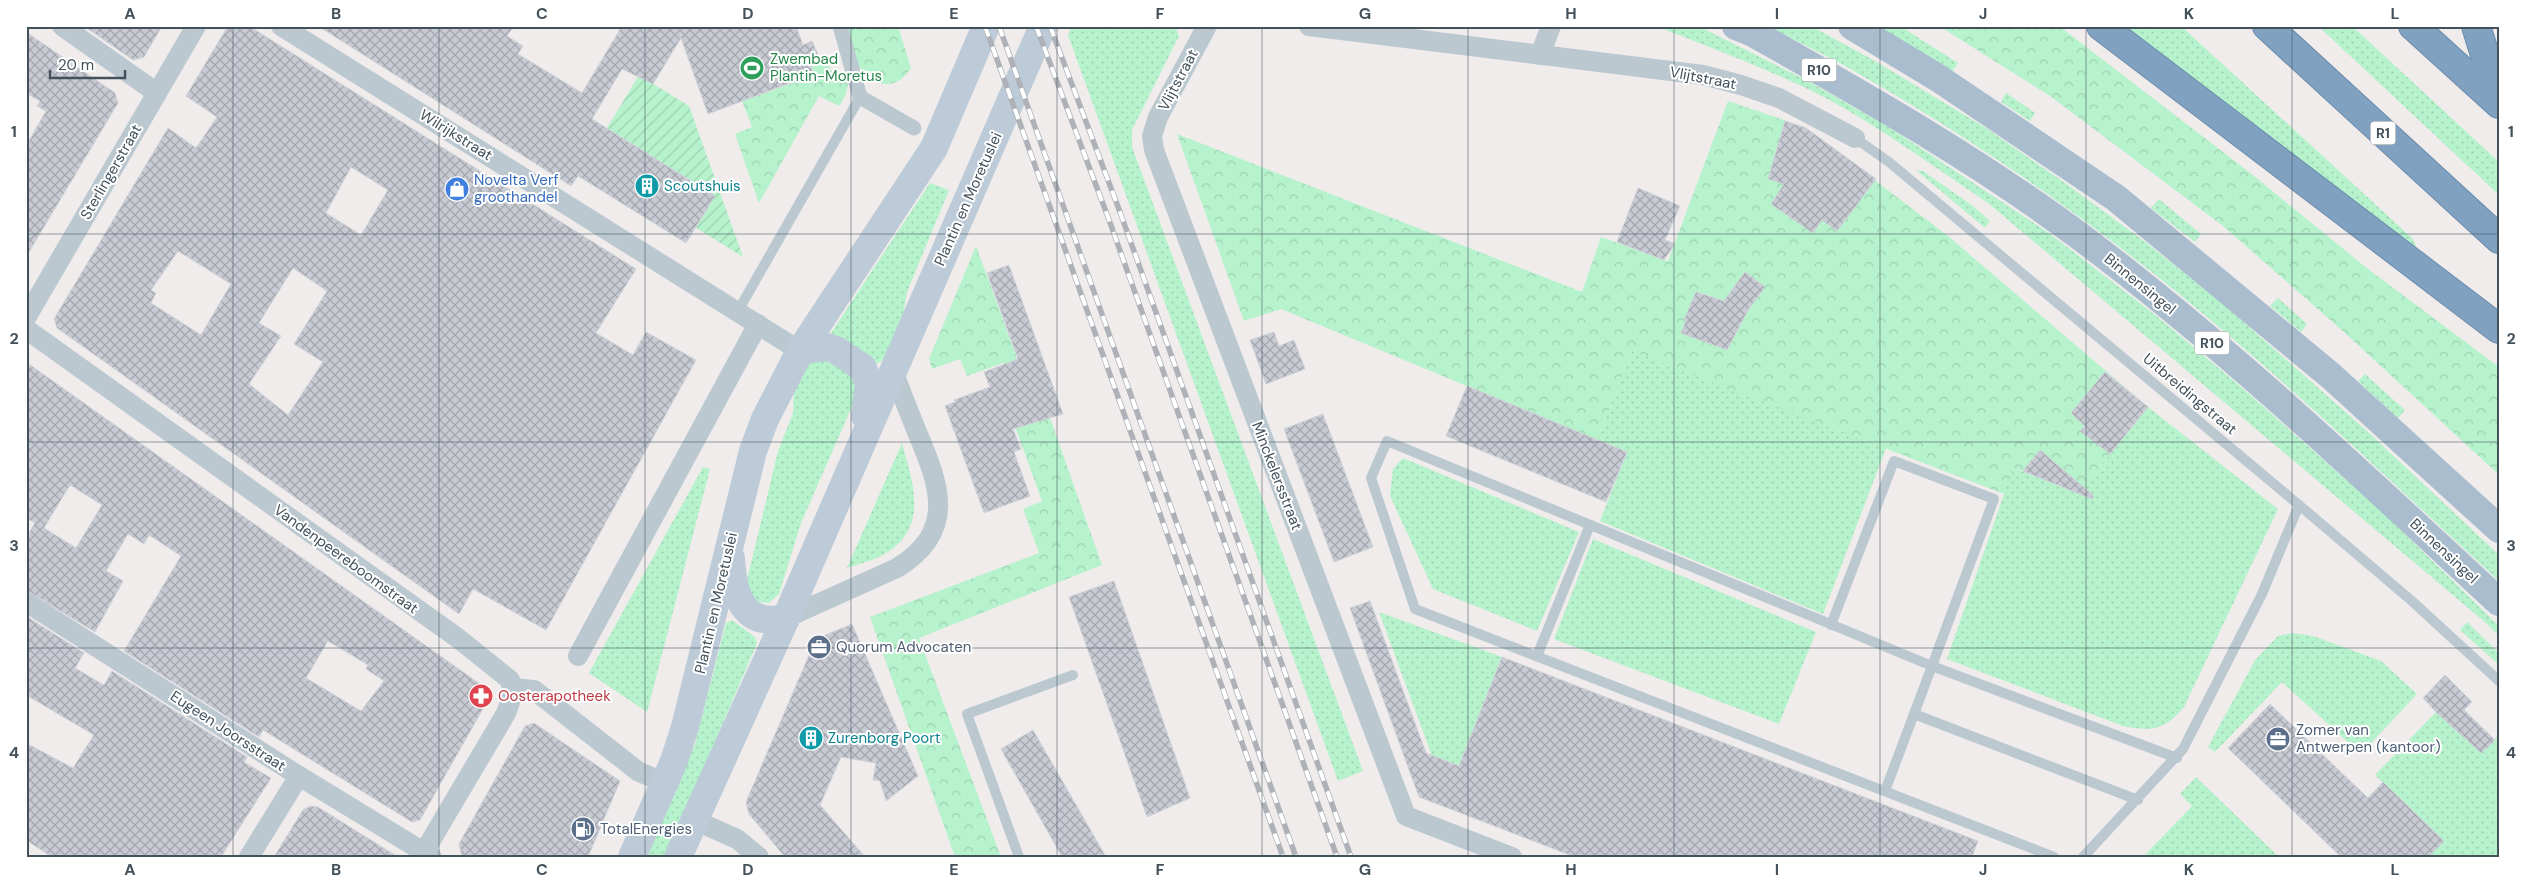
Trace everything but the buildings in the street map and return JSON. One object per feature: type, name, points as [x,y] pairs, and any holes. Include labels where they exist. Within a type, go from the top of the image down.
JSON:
[{"type":"highway","points":[[2101,26],[2499,329]]},
{"type":"highway","name":"R1","points":[[2267,26],[2499,239]]},
{"type":"highway","points":[[2413,26],[2499,104]]},
{"type":"highway","points":[[2476,26],[2499,100]]},
{"type":"main road","name":"Plantin en Moretuslei","points":[[632,857],[674,761],[691,707],[752,451],[769,411],[800,351],[934,148],[986,26]]},
{"type":"main road","name":"Plantin en Moretuslei","points":[[678,857],[786,618],[858,447],[894,371],[1043,26]]},
{"type":"main road","name":"Binnensingel","points":[[1736,26],[1753,33],[1901,116],[2041,208],[2087,242],[2292,411],[2499,602]]},
{"type":"main road","points":[[1852,26],[1938,78],[2116,198],[2331,376],[2499,529]]},
{"type":"main road","points":[[800,351],[820,346],[836,350],[862,368],[868,376],[869,394],[858,447]]},
{"type":"main road","points":[[730,542],[733,581],[744,607],[754,615],[764,619],[786,618]]},
{"type":"street","points":[[62,26],[157,93]]},
{"type":"street","name":"Sterlingerstraat","points":[[26,318],[196,26]]},
{"type":"street","name":"Wilrijkstraat","points":[[281,26],[758,324]]},
{"type":"street","points":[[840,26],[860,97],[914,128]]},
{"type":"street","name":"Vlijtstraat","points":[[1152,136],[1158,117],[1207,26]]},
{"type":"street","name":"Vlijtstraat","points":[[1309,26],[1703,75],[1726,80],[1779,98],[1855,138]]},
{"type":"street","points":[[1540,55],[1551,26]]},
{"type":"street","name":"Minckelersstraat","points":[[1152,136],[1154,150],[1406,816],[1512,857]]},
{"type":"street","points":[[578,656],[758,324],[800,351]]},
{"type":"street","name":"Vandenpeereboomstraat","points":[[26,329],[502,672],[510,680],[513,688]]},
{"type":"street","points":[[786,618],[911,560],[923,547],[932,532],[938,518],[938,484],[894,371]]},
{"type":"street","name":"Eugeen Joorsstraat","points":[[26,602],[299,776],[428,854]]},
{"type":"street","points":[[428,854],[512,702],[513,688],[534,690],[640,772],[664,782]]},
{"type":"street","points":[[249,857],[299,776]]},
{"type":"street","points":[[694,820],[737,839],[759,857]]},
{"type":"lane","points":[[738,312],[860,97]]},
{"type":"lane","name":"Uitbreidingstraat","points":[[1855,138],[1896,168],[2413,602],[2499,681]]},
{"type":"lane","points":[[2054,857],[1415,609],[1371,478],[1387,441],[1932,666],[2178,758]]},
{"type":"lane","points":[[1831,625],[1894,461],[1994,499],[1885,791]]},
{"type":"lane","points":[[2083,857],[2178,758],[2191,736],[2262,594],[2299,506]]},
{"type":"lane","points":[[1537,656],[1590,525]]},
{"type":"lane","points":[[1019,857],[968,714],[1073,676]]},
{"type":"lane","points":[[1914,714],[2138,800]]},
{"type":"green space","points":[[848,26],[898,26],[911,68],[909,71],[904,77],[890,84],[876,82],[869,78],[858,63]]},
{"type":"green space","points":[[1072,26],[1175,26],[1179,36],[1132,130],[1132,147],[1363,771],[1338,781],[1068,35]]},
{"type":"green space","points":[[1656,26],[1698,26],[1806,80],[1887,126],[2049,233],[2154,314],[2240,386],[2378,508],[2499,626],[2499,636],[2486,623],[1988,203],[1924,159],[1837,104],[1756,66]]},
{"type":"green space","points":[[1767,26],[1811,26],[1875,61],[1986,128],[2144,241],[2222,303],[2367,431],[2499,555],[2499,581],[2272,373],[2131,256],[2001,162],[1934,119],[1854,71]]},
{"type":"green space","points":[[1877,26],[1900,26],[1958,63],[1952,72]]},
{"type":"green space","points":[[1939,26],[2059,26],[2249,172],[2368,269],[2499,367],[2499,475],[2345,333],[2223,226],[2050,96]]},
{"type":"green space","points":[[2120,26],[2181,26],[2412,238],[2416,248],[2413,249]]},
{"type":"green space","points":[[2318,26],[2352,26],[2499,162],[2499,195]]},
{"type":"green space","points":[[826,58],[833,75],[846,72],[848,86],[844,98],[839,106],[819,96],[759,203],[735,134],[752,127],[742,101],[815,75],[810,63]]},
{"type":"green space","points":[[639,75],[689,106],[743,257],[695,227],[715,196],[607,128]]},
{"type":"green space","points":[[2006,93],[2035,113],[2030,121],[2001,102]]},
{"type":"green space","points":[[1728,101],[1805,127],[1948,236],[2148,407],[2078,493],[2014,468],[2004,494],[1632,351],[1597,440],[1281,309],[1244,321],[1177,134],[1582,292],[1601,237],[1668,261]]},
{"type":"green space","points":[[1916,170],[1923,171],[1973,206],[1990,221],[1985,228]]},
{"type":"green space","points":[[930,183],[949,190],[907,292],[902,321],[885,359],[876,364],[832,338],[831,333]]},
{"type":"green space","points":[[2159,199],[2201,234],[2195,242],[2151,208]]},
{"type":"green space","points":[[976,246],[1040,421],[1050,418],[1102,565],[919,638],[1001,857],[955,857],[870,617],[1039,553],[1023,509],[1042,501],[1005,399],[1015,395],[1003,363],[967,376],[960,359],[932,369],[929,359]]},
{"type":"green space","points":[[2278,298],[2307,324],[2301,332],[2270,306]]},
{"type":"green space","points":[[1632,351],[1886,448],[1823,614],[1600,521],[1627,452],[1597,440]]},
{"type":"green space","points":[[827,356],[857,373],[857,395],[801,523],[779,594],[769,603],[755,601],[746,584],[778,451],[793,413],[794,390],[808,363]]},
{"type":"green space","points":[[2365,374],[2405,410],[2398,418],[2358,381]]},
{"type":"green space","points":[[2148,407],[2278,509],[2184,707],[2164,725],[2150,729],[2123,726],[1947,659],[2013,468],[2078,493]]},
{"type":"green space","points":[[902,443],[913,489],[913,519],[907,532],[898,544],[883,555],[847,568]]},
{"type":"green space","points":[[1403,458],[1579,532],[1537,631],[1433,589],[1390,496],[1393,469]]},
{"type":"green space","points":[[703,467],[710,469],[647,712],[589,673]]},
{"type":"green space","points":[[1593,539],[1816,632],[1779,724],[1554,639]]},
{"type":"green space","points":[[1379,612],[1502,657],[1459,766],[1432,756]]},
{"type":"green space","points":[[732,620],[755,637],[757,643],[666,857],[646,857],[695,744],[726,623]]},
{"type":"green space","points":[[2467,622],[2499,653],[2499,665],[2460,630]]},
{"type":"green space","points":[[2293,633],[2313,636],[2381,661],[2417,694],[2361,754],[2282,682],[2215,752],[2208,747],[2255,660],[2278,636]]},
{"type":"green space","points":[[2436,712],[2481,753],[2499,735],[2499,857],[2428,857],[2443,841],[2375,775]]},
{"type":"green space","points":[[2196,777],[2279,857],[2143,857],[2192,806],[2180,794]]},
{"type":"railway","points":[[985,26],[1283,857]]},
{"type":"railway","points":[[999,26],[1296,857]]},
{"type":"railway","points":[[1036,26],[1108,217],[1337,857]]},
{"type":"railway","points":[[1050,26],[1120,212],[1351,857]]},
{"type":"place","name":"Zwembad Plantin-Moretus","points":[[752,68]]},
{"type":"place","name":"Scoutshuis","points":[[647,186]]},
{"type":"place","name":"Novelta Verf groothandel","points":[[457,189]]},
{"type":"place","name":"Quorum Advocaten","points":[[819,647]]},
{"type":"place","name":"Oosterapotheek","points":[[481,696]]},
{"type":"place","name":"Zurenborg Poort","points":[[811,738]]},
{"type":"place","name":"Zomer van Antwerpen (kantoor)","points":[[2278,739]]},
{"type":"place","name":"TotalEnergies","points":[[583,829]]}]
